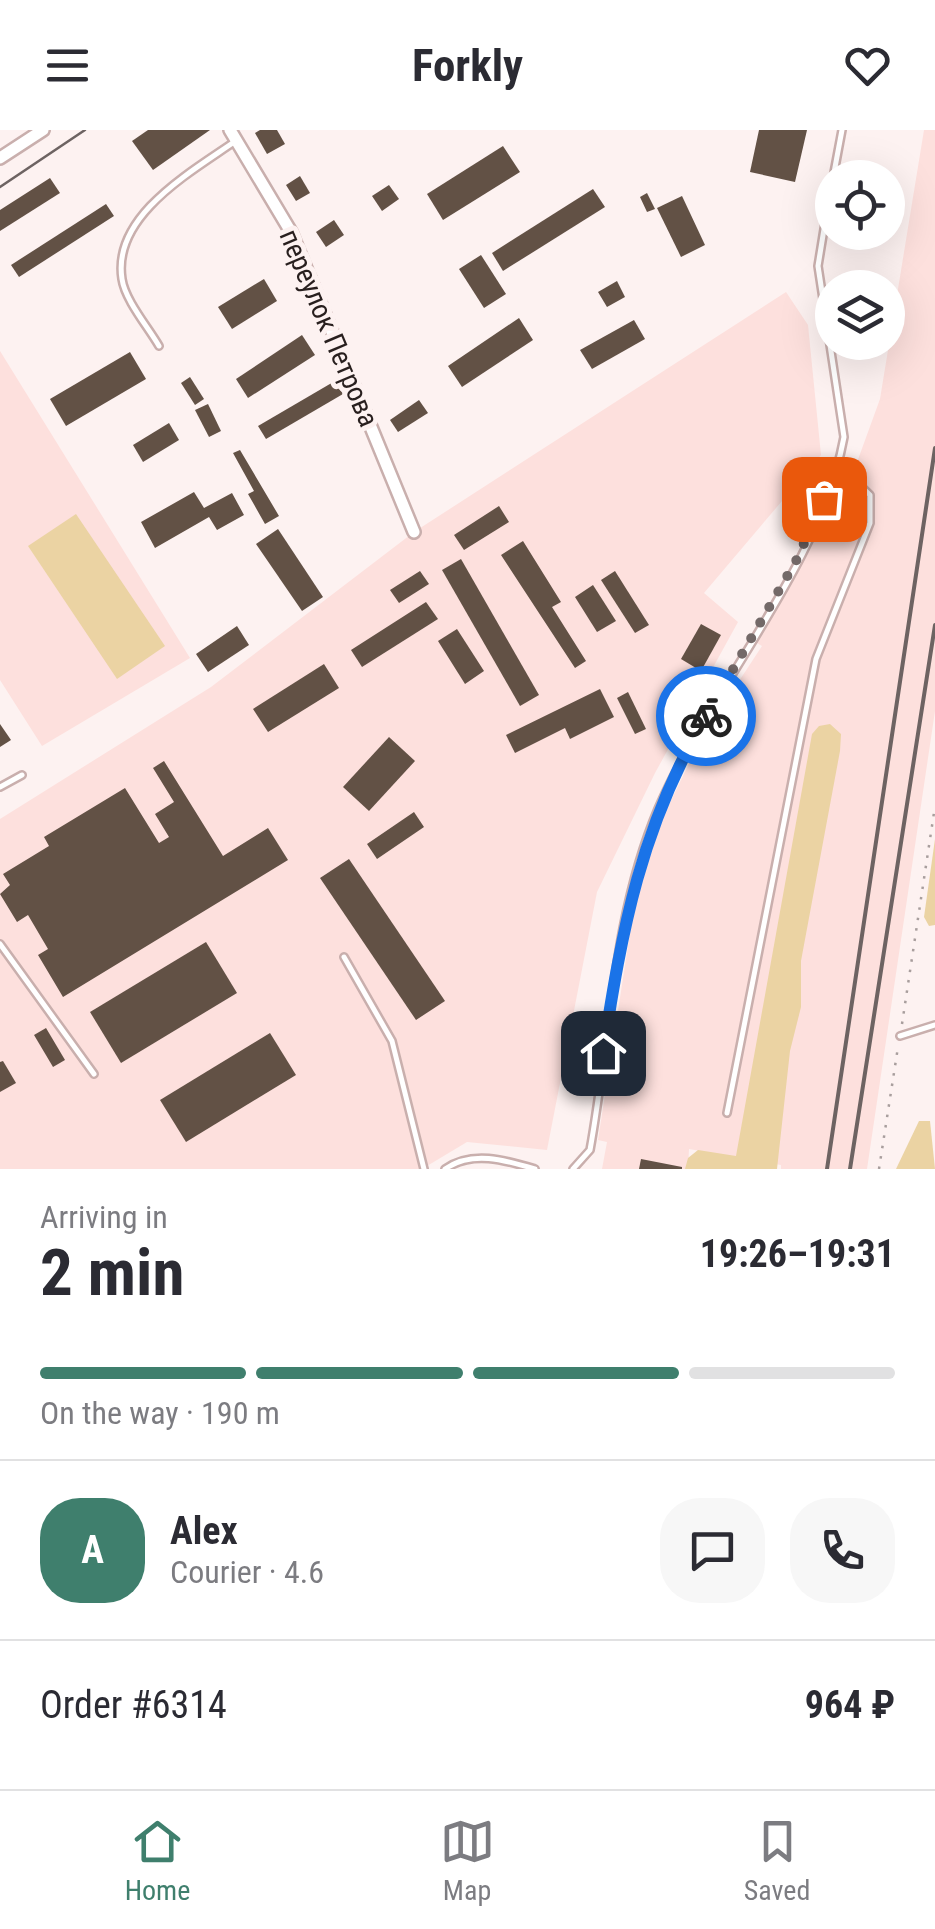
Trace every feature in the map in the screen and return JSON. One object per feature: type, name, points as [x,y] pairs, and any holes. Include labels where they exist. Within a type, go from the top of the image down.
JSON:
[{"type":"street","points":[[0,158],[43,130]]},
{"type":"street","name":"переулок Петрова","points":[[233,135],[291,232],[414,532]]},
{"type":"lane","points":[[836,160],[842,130]]},
{"type":"lane","points":[[159,346],[122,283],[126,242],[163,194],[233,135]]},
{"type":"lane","points":[[573,1169],[590,1150],[621,929],[646,839],[694,737],[796,561],[838,463],[844,436],[818,266],[821,250]]},
{"type":"lane","points":[[727,1113],[816,659],[870,522],[870,495],[838,463]]},
{"type":"lane","points":[[0,788],[22,774]]},
{"type":"lane","points":[[0,944],[94,1074]]},
{"type":"lane","points":[[344,957],[392,1041],[424,1169]]},
{"type":"lane","points":[[900,1036],[935,1025]]},
{"type":"lane","points":[[445,1169],[476,1158],[535,1169]]},
{"type":"path","points":[[878,1169],[935,806]]},
{"type":"shaded area","points":[[924,130],[935,130],[935,711],[867,1169],[781,1169],[781,1165],[689,1149],[688,1169],[602,1169],[607,1142],[598,1140],[634,907],[660,823],[701,739],[762,646],[757,643],[800,563],[848,487],[880,399],[886,360],[905,360],[905,270],[901,270]]},
{"type":"shaded area","points":[[786,292],[808,325],[821,455],[704,593],[738,622],[655,773],[597,892],[547,1150],[467,1142],[422,1169],[0,1169],[0,819],[211,687],[414,532]]},
{"type":"shaded area","points":[[0,351],[190,658],[42,746],[0,680]]},
{"type":"shaded area","points":[[76,514],[165,646],[117,679],[28,546]]},
{"type":"shaded area","points":[[830,724],[841,734],[840,751],[801,961],[801,1007],[790,1051],[777,1169],[685,1169],[688,1158],[698,1150],[736,1156],[812,734],[819,726]]},
{"type":"shaded area","points":[[935,839],[935,925],[929,926],[924,917]]},
{"type":"shaded area","points":[[919,1121],[930,1121],[935,1169],[896,1169]]},
{"type":"building","points":[[148,130],[210,130],[153,170],[132,141]]},
{"type":"building","points":[[277,130],[285,144],[267,154],[255,133]]},
{"type":"building","points":[[759,130],[807,130],[795,182],[750,172]]},
{"type":"building","points":[[503,146],[520,172],[443,220],[427,194]]},
{"type":"building","points":[[300,176],[310,193],[296,201],[286,185]]},
{"type":"building","points":[[50,178],[60,193],[0,231],[0,210]]},
{"type":"building","points":[[389,185],[399,199],[382,211],[372,196]]},
{"type":"building","points":[[593,189],[605,207],[503,271],[492,253]]},
{"type":"building","points":[[647,193],[655,209],[647,212],[640,197]]},
{"type":"building","points":[[682,196],[705,245],[681,257],[657,208]]},
{"type":"building","points":[[106,204],[114,216],[19,277],[11,265]]},
{"type":"building","points":[[334,220],[344,235],[326,247],[316,232]]},
{"type":"building","points":[[481,255],[506,294],[484,308],[459,269]]},
{"type":"building","points":[[264,279],[277,301],[232,329],[218,307]]},
{"type":"building","points":[[617,281],[625,297],[607,307],[598,292]]},
{"type":"building","points":[[519,318],[533,340],[462,387],[448,366]]},
{"type":"building","points":[[634,320],[645,339],[592,369],[580,350]]},
{"type":"building","points":[[302,335],[315,355],[248,398],[236,379]]},
{"type":"building","points":[[130,352],[146,379],[66,426],[50,399]]},
{"type":"building","points":[[190,377],[204,399],[195,405],[181,383]]},
{"type":"building","points":[[335,381],[343,394],[266,439],[258,426]]},
{"type":"building","points":[[419,400],[428,413],[398,432],[390,420]]},
{"type":"building","points":[[208,404],[221,431],[209,437],[195,410]]},
{"type":"building","points":[[169,423],[179,440],[143,462],[133,445]]},
{"type":"building","points":[[240,450],[279,516],[265,524],[248,494],[254,491],[233,453]]},
{"type":"building","points":[[194,492],[204,508],[232,493],[244,515],[217,530],[209,517],[155,548],[141,522]]},
{"type":"building","points":[[499,506],[509,522],[464,550],[454,535]]},
{"type":"building","points":[[278,529],[323,597],[302,611],[256,544]]},
{"type":"building","points":[[523,541],[561,602],[552,607],[586,661],[575,668],[501,555]]},
{"type":"building","points":[[461,559],[539,695],[520,706],[442,570]]},
{"type":"building","points":[[420,571],[429,584],[399,603],[390,590]]},
{"type":"building","points":[[615,571],[649,625],[635,633],[601,580]]},
{"type":"building","points":[[593,585],[616,621],[597,632],[575,597]]},
{"type":"building","points":[[426,602],[438,619],[362,667],[351,650]]},
{"type":"building","points":[[701,624],[721,635],[701,671],[681,659]]},
{"type":"building","points":[[237,626],[249,645],[208,672],[196,654]]},
{"type":"building","points":[[457,629],[484,671],[465,684],[438,641]]},
{"type":"building","points":[[324,664],[339,688],[268,732],[253,709]]},
{"type":"building","points":[[678,682],[694,691],[682,713],[666,704]]},
{"type":"building","points":[[600,689],[614,717],[570,739],[565,728],[515,753],[506,735]]},
{"type":"building","points":[[628,692],[646,729],[635,734],[617,698]]},
{"type":"building","points":[[0,724],[11,740],[0,747]]},
{"type":"building","points":[[389,737],[415,761],[369,811],[343,787]]},
{"type":"building","points":[[164,761],[223,856],[268,828],[288,860],[63,997],[38,955],[48,949],[28,915],[17,922],[0,894],[10,885],[3,874],[49,846],[44,837],[125,788],[159,843],[169,837],[155,814],[174,802],[153,768]]},
{"type":"building","points":[[414,812],[424,827],[377,859],[367,844]]},
{"type":"building","points":[[349,859],[445,1001],[416,1020],[320,878]]},
{"type":"building","points":[[206,942],[237,993],[121,1063],[90,1012]]},
{"type":"building","points":[[46,1028],[65,1060],[53,1067],[34,1035]]},
{"type":"building","points":[[270,1033],[296,1075],[186,1142],[160,1100]]},
{"type":"building","points":[[0,1062],[16,1083],[0,1092]]},
{"type":"building","points":[[641,1159],[682,1167],[682,1169],[639,1169]]},
{"type":"tram line","points":[[0,187],[85,130]]},
{"type":"railway","points":[[827,1169],[935,448]]},
{"type":"railway","points":[[850,1169],[935,625]]},
{"type":"way so far","points":[[706,716],[796,561],[824,499]]},
{"type":"route","points":[[603,1053],[621,929],[646,839],[676,770],[706,716]]}]
